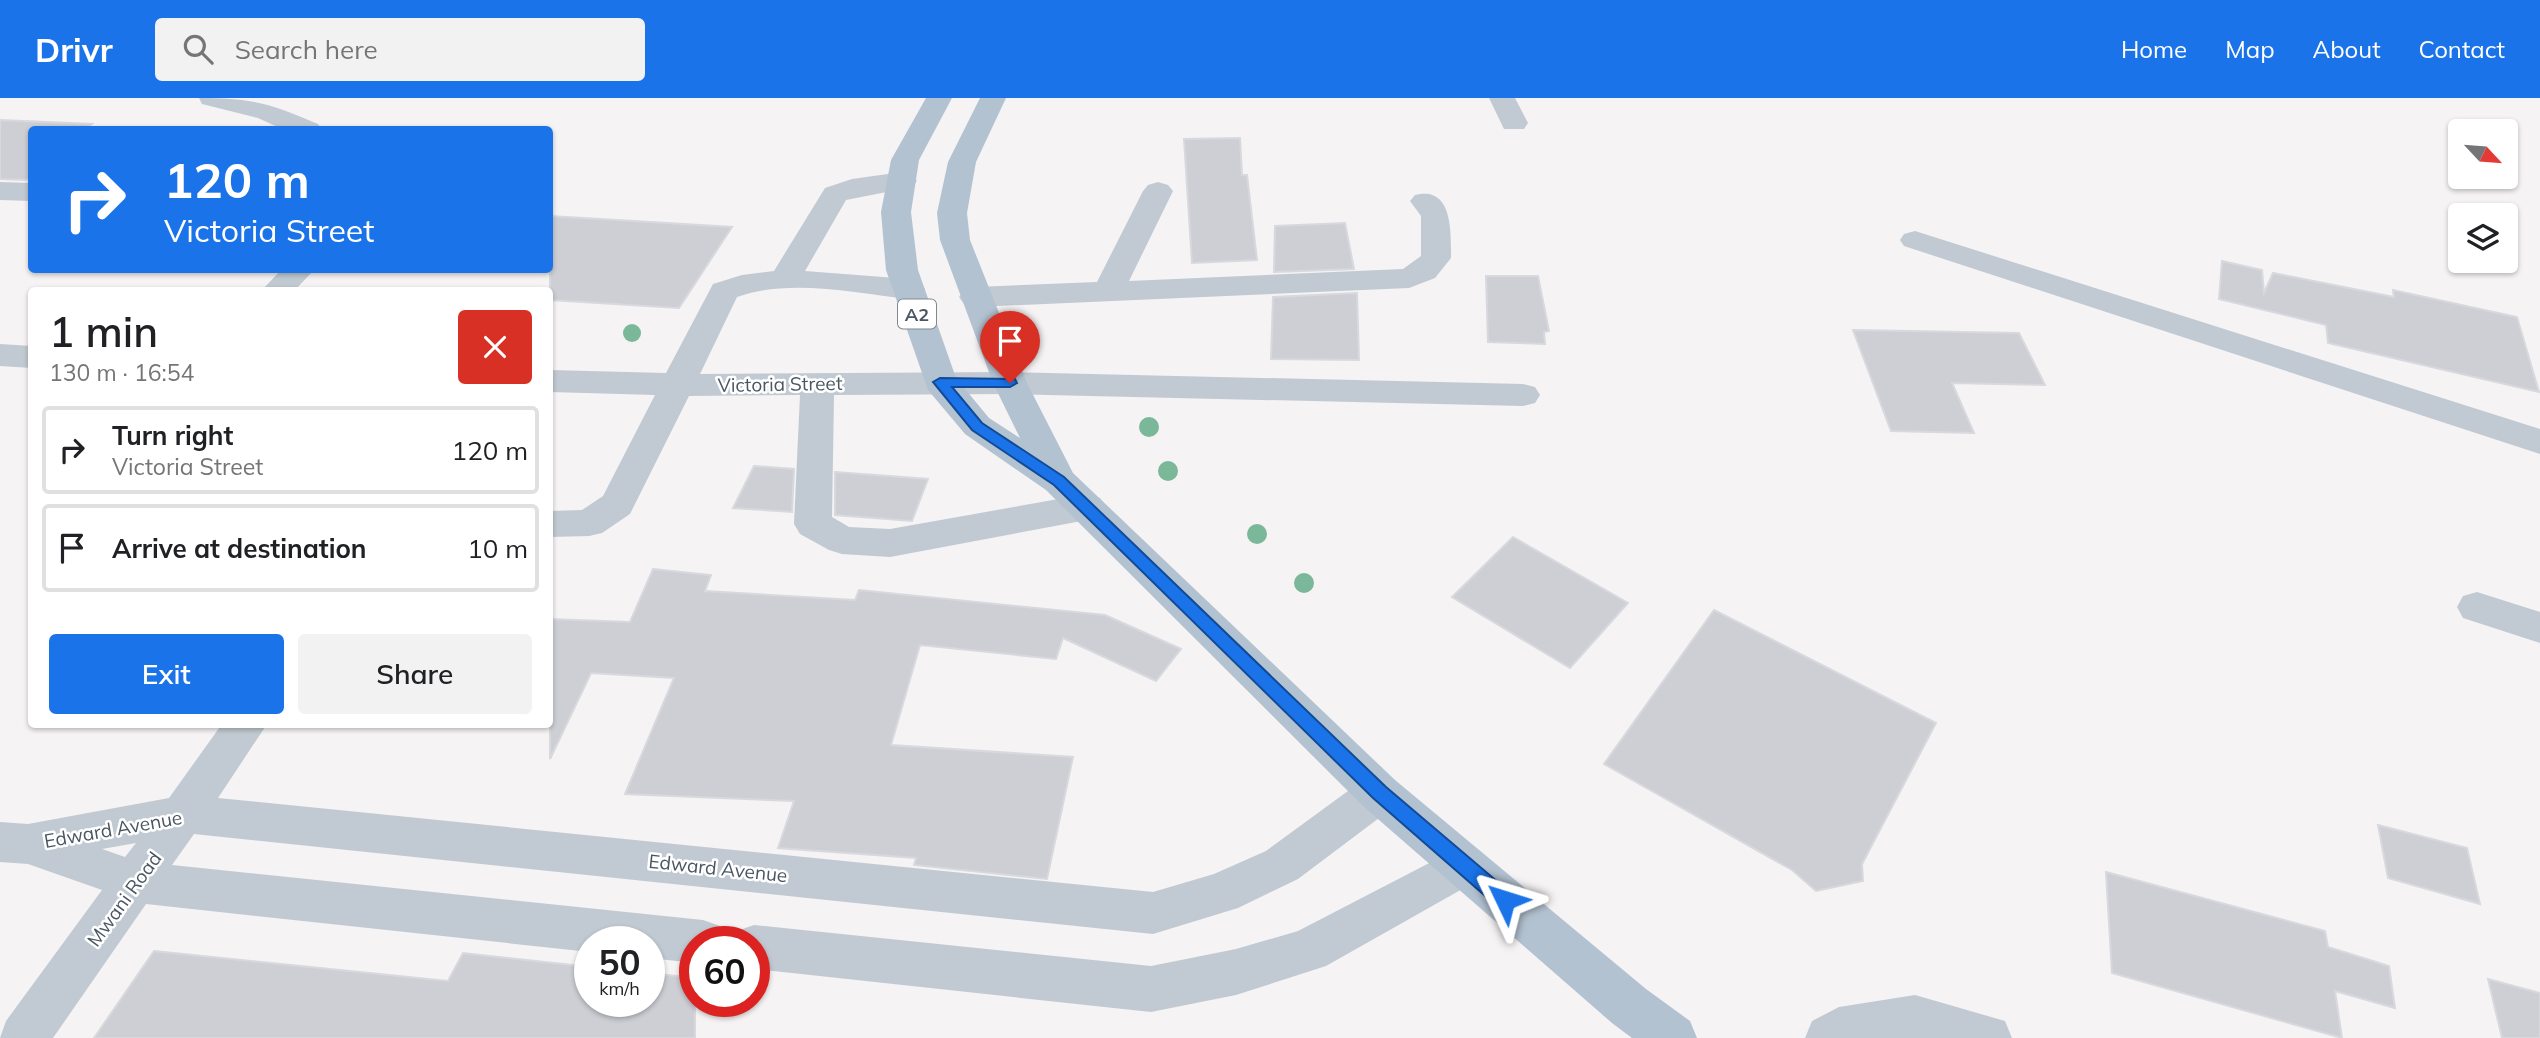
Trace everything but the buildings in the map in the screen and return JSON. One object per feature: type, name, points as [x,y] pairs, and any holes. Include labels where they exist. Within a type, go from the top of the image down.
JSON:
[{"type":"main road","name":"A2","points":[[939,98],[903,170],[896,212],[902,270],[940,382],[977,426],[1073,494],[1379,793],[1464,865],[1631,1022],[1672,1038]]},
{"type":"main road","name":"A2","points":[[993,98],[962,162],[952,214],[955,240],[975,298],[1010,383],[1073,494]]},
{"type":"main road","points":[[903,170],[962,162]]},
{"type":"street","points":[[212,98],[268,112],[299,126]]},
{"type":"street","points":[[1502,98],[1514,123]]},
{"type":"street","points":[[784,280],[835,194],[903,170]]},
{"type":"street","points":[[0,191],[28,192]]},
{"type":"street","points":[[1108,292],[1158,191]]},
{"type":"street","points":[[975,298],[1409,278],[1424,271],[1436,258],[1436,216],[1425,201]]},
{"type":"street","points":[[1916,240],[2540,442]]},
{"type":"street","points":[[281,287],[295,273]]},
{"type":"street","points":[[553,524],[589,523],[617,505],[724,291],[740,282],[784,280],[909,289]]},
{"type":"street","name":"Victoria Street","points":[[553,381],[677,385],[1010,383],[1523,395]]},
{"type":"street","points":[[817,384],[813,524],[842,540],[890,543],[1073,494]]},
{"type":"street","points":[[2477,607],[2540,628]]},
{"type":"street","name":"Mwani Road","points":[[24,1038],[137,882],[243,728]]},
{"type":"street","name":"Edward Avenue","points":[[14,843],[184,814],[1153,913],[1222,893],[1282,865],[1379,793]]},
{"type":"street","name":"Edward Avenue","points":[[14,843],[137,882],[679,939]]},
{"type":"street","points":[[770,949],[1152,989],[1236,972],[1309,950],[1464,865]]},
{"type":"street","points":[[1830,1038],[1839,1031],[1915,1019],[1987,1038]]},
{"type":"route","points":[[1010,383],[940,382],[977,426],[1059,481],[1379,793],[1505,900]]}]
